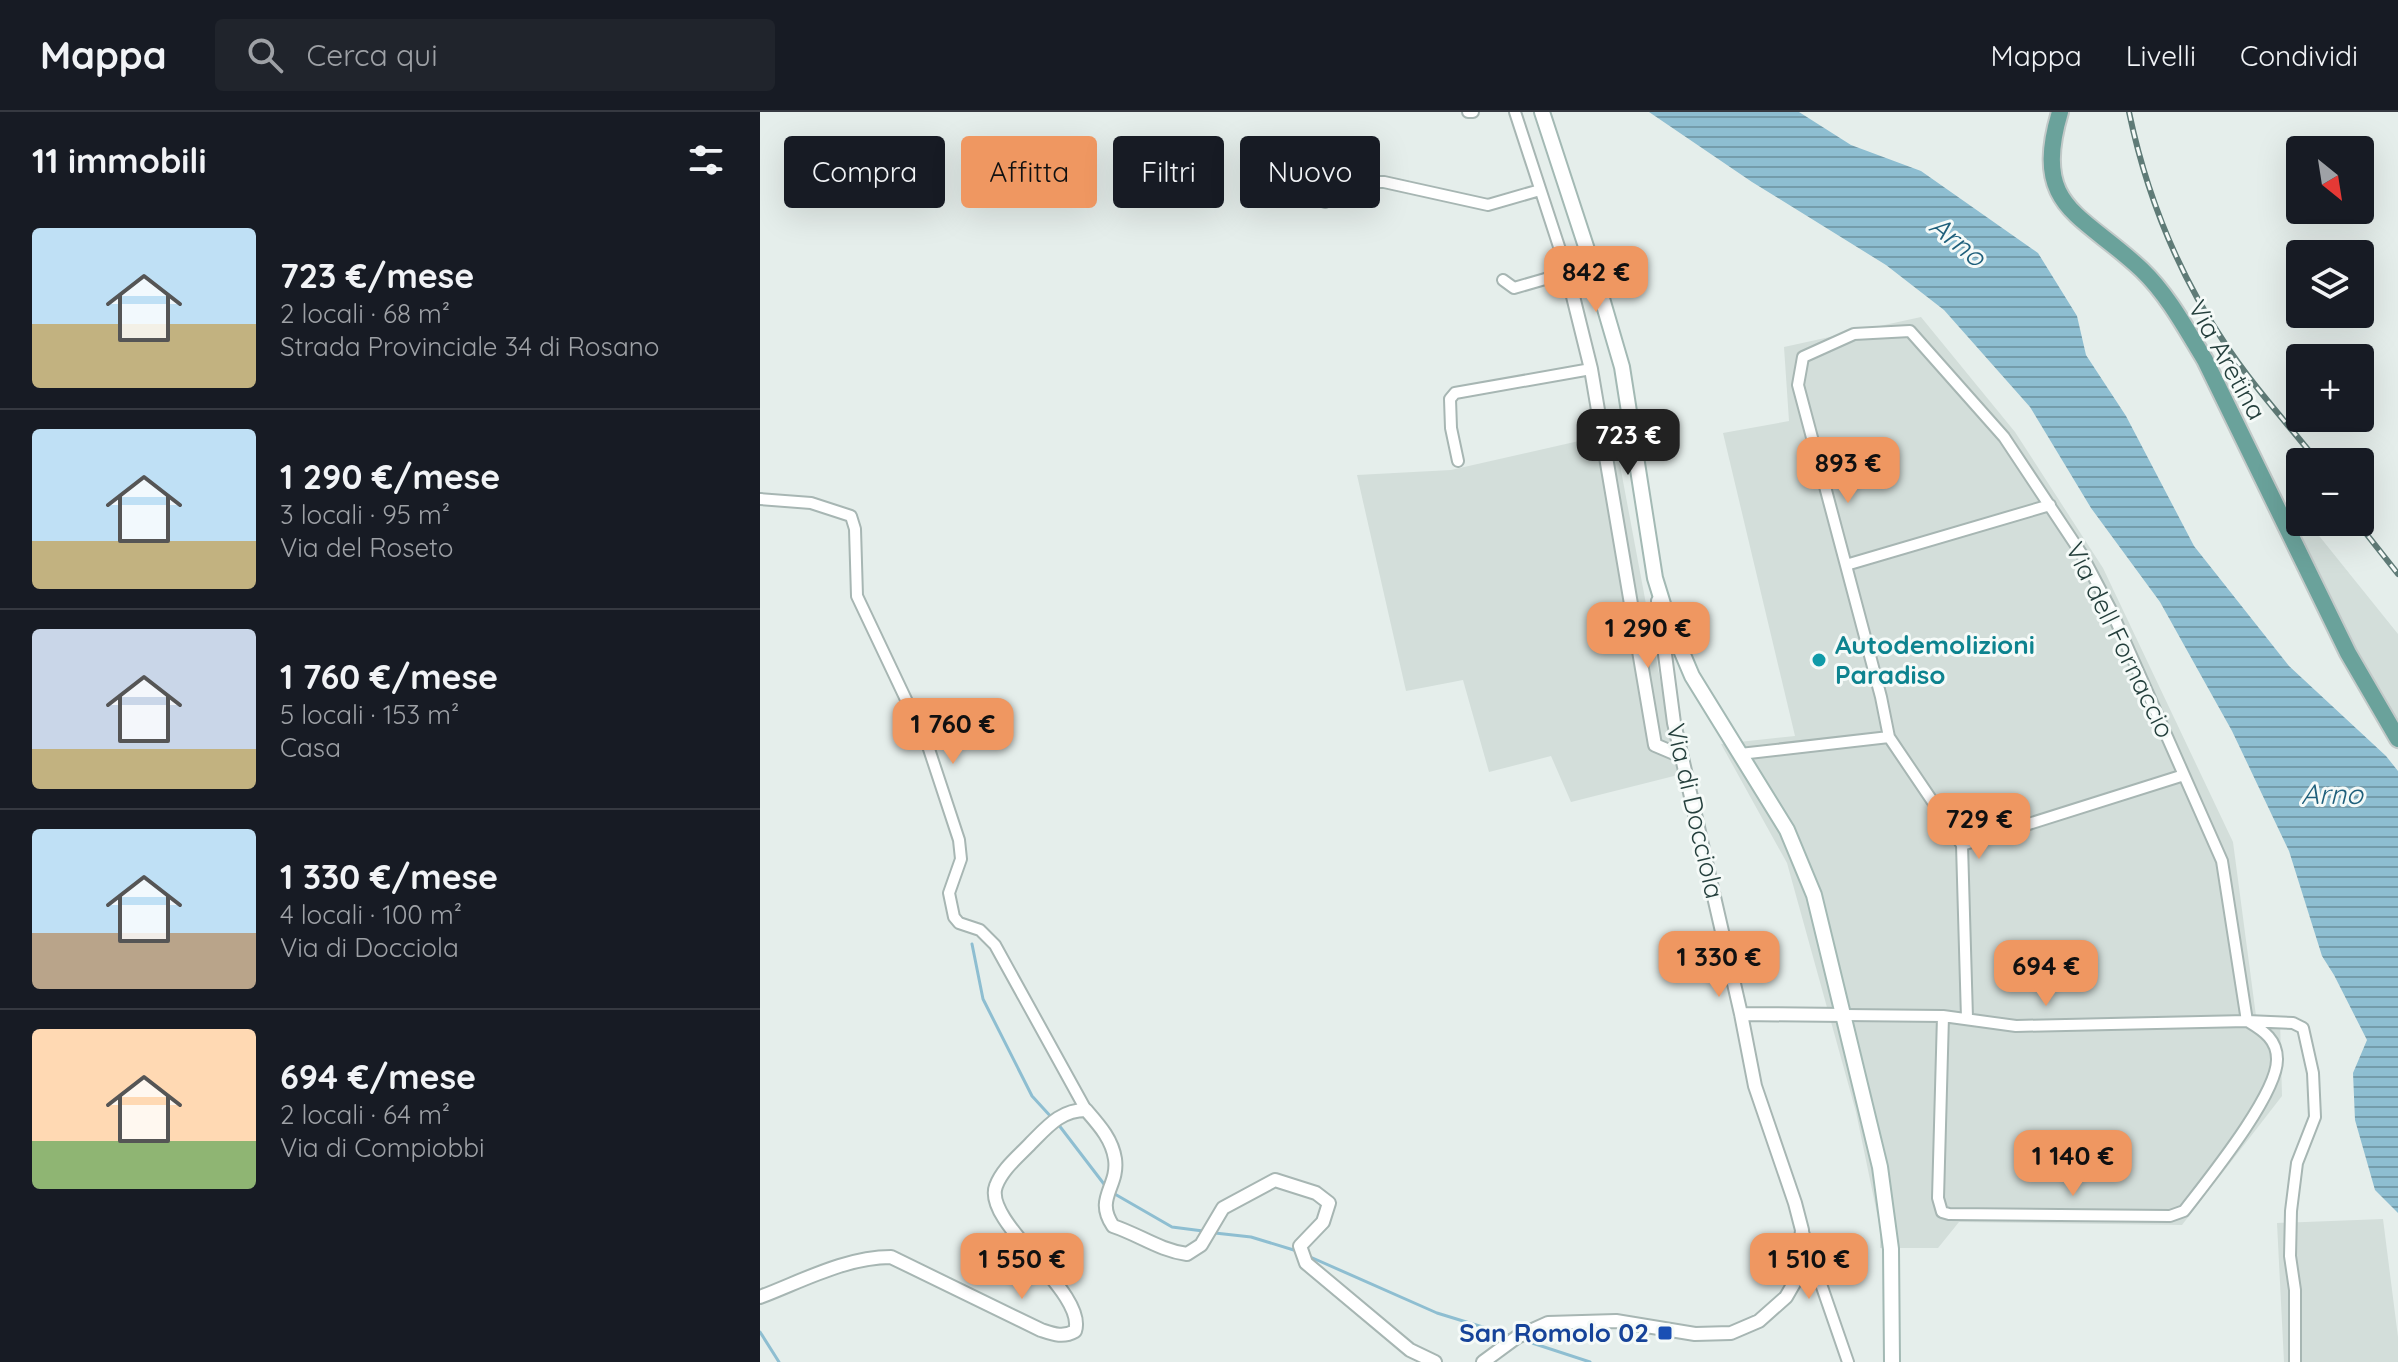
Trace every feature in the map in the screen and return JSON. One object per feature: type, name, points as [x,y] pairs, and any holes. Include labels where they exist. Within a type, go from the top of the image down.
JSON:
[{"type":"main road","points":[[1542,112],[1622,367],[1655,578],[1667,617],[1692,676],[1787,830],[1814,895],[1880,1167],[1890,1235],[1892,1362]]},
{"type":"main road","name":"Via Aretina","points":[[2060,112],[2050,158],[2051,177],[2056,190],[2066,204],[2142,270],[2181,320],[2205,360],[2348,653],[2398,739]]},
{"type":"street","points":[[1515,112],[1566,268],[1591,369],[1655,745],[1681,756]]},
{"type":"street","points":[[1380,182],[1488,205],[1540,190]]},
{"type":"street","points":[[1503,280],[1514,288],[1559,275],[1566,268],[1590,260]]},
{"type":"street","name":"Via dell Fornaccio","points":[[1889,737],[1798,385],[1803,357],[1854,334],[1910,331],[2004,437],[2081,553],[2111,610],[2222,861],[2247,1021]]},
{"type":"street","points":[[1458,461],[1451,428],[1450,399],[1455,393],[1591,369]]},
{"type":"street","points":[[760,499],[811,503],[851,516],[855,529],[857,596],[928,746],[959,840],[961,859],[949,893],[954,917],[959,923],[980,930],[995,945],[1086,1110],[1105,1131],[1115,1161],[1113,1180],[1105,1198],[1105,1214],[1113,1226],[1138,1234],[1164,1251],[1187,1254],[1201,1245],[1223,1208],[1275,1180],[1316,1193],[1329,1203],[1323,1222],[1300,1246],[1306,1263],[1410,1350],[1435,1362]]},
{"type":"street","points":[[1846,565],[2050,505]]},
{"type":"street","name":"Via di Docciola","points":[[1655,578],[1681,756],[1755,1086],[1848,1362]]},
{"type":"street","points":[[1740,754],[1889,737],[1962,845],[1967,1018]]},
{"type":"street","points":[[1962,845],[2184,775]]},
{"type":"street","points":[[1741,1014],[1943,1016],[2016,1026],[2247,1021],[2293,1023],[2303,1028],[2313,1073],[2315,1117],[2297,1163],[2291,1211],[2295,1362]]},
{"type":"street","points":[[1943,1016],[1938,1198],[1942,1212],[1949,1214],[2170,1216],[2184,1211],[2258,1111],[2277,1065],[2269,1036],[2247,1021]]},
{"type":"street","points":[[760,1297],[846,1264],[870,1257],[891,1257],[1041,1330],[1054,1335],[1071,1334],[1078,1323],[1072,1307],[997,1209],[994,1188],[1004,1171],[1049,1124],[1072,1110],[1086,1110]]},
{"type":"street","points":[[1483,1362],[1517,1337],[1548,1323],[1616,1321],[1695,1334],[1731,1333],[1759,1321],[1786,1297],[1797,1278],[1802,1230]]},
{"type":"shaded area","points":[[1921,317],[2015,432],[2103,568],[2233,842],[2256,1016],[2280,1020],[2282,1096],[2182,1225],[1959,1222],[1938,1248],[1880,1248],[1880,1228],[1856,1112],[1787,863],[1721,744],[1795,736],[1723,433],[1789,421],[1784,347]]},
{"type":"shaded area","points":[[1614,433],[1678,775],[1571,802],[1551,756],[1489,772],[1463,680],[1406,691],[1357,475],[1451,470]]},
{"type":"shaded area","points":[[2269,506],[2286,515],[2286,536],[2319,536],[2398,634],[2398,750]]},
{"type":"shaded area","points":[[2383,1219],[2398,1337],[2398,1362],[2284,1362],[2277,1223]]},
{"type":"water","name":"Arno","points":[[1649,112],[1799,112],[1851,145],[1921,171],[2038,253],[2077,316],[2086,355],[2126,416],[2194,546],[2289,666],[2386,756],[2398,771],[2398,1213],[2375,1190],[2355,1120],[2353,1073],[2367,1040],[2322,956],[2289,851],[2232,731],[2160,602],[2091,508],[2030,407],[1944,310],[1886,265],[1752,182]]},
{"type":"waterway","points":[[972,944],[983,999],[1032,1096],[1053,1119]]},
{"type":"waterway","points":[[1058,1124],[1107,1188]]},
{"type":"waterway","points":[[1113,1193],[1172,1227],[1203,1231]]},
{"type":"waterway","points":[[1215,1233],[1251,1237],[1297,1251]]},
{"type":"waterway","points":[[1308,1256],[1437,1313],[1512,1336]]},
{"type":"waterway","points":[[760,1332],[779,1362]]},
{"type":"waterway","points":[[1523,1340],[1590,1362]]},
{"type":"railway","points":[[2129,112],[2154,202],[2192,288],[2235,358],[2306,448]]},
{"type":"railway","points":[[2368,536],[2398,574]]},
{"type":"place","name":"Autodemolizioni Paradiso","points":[[1819,660]]},
{"type":"place","name":"San Romolo 02","points":[[1665,1333]]}]
